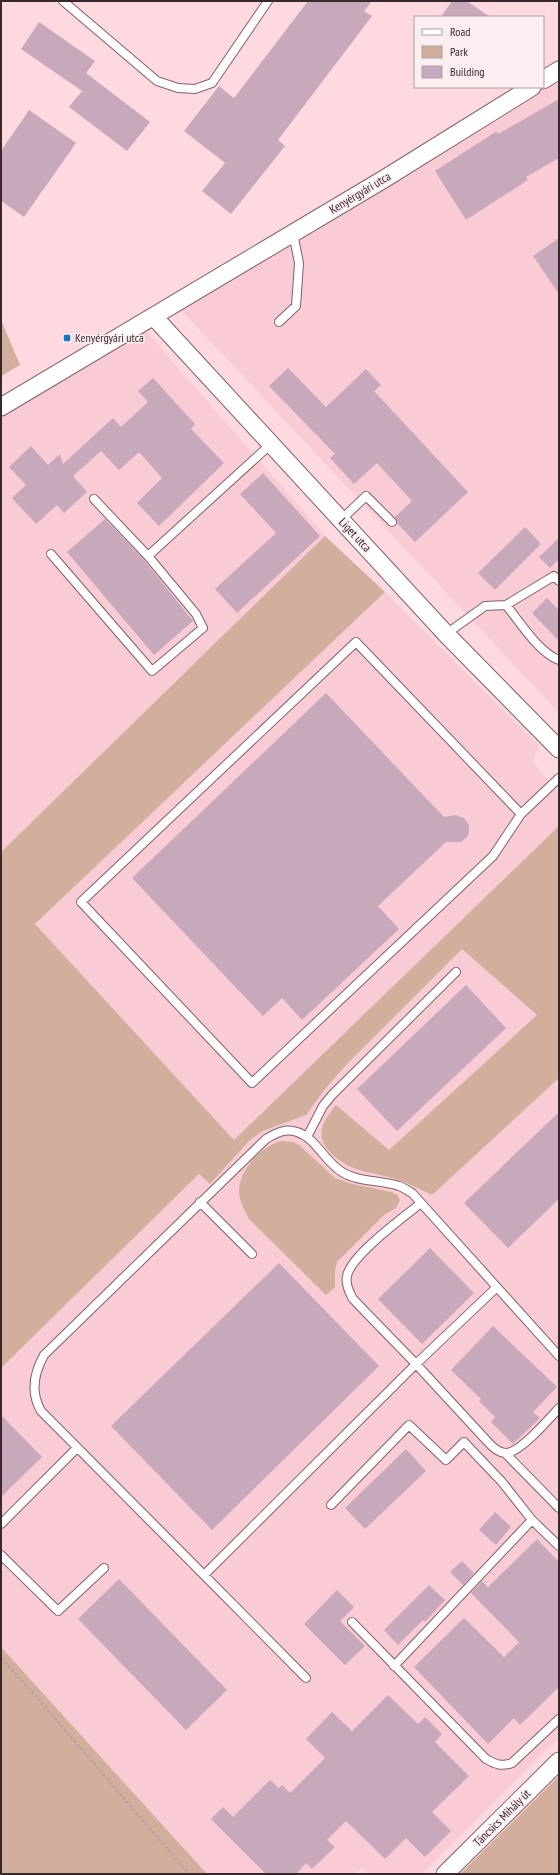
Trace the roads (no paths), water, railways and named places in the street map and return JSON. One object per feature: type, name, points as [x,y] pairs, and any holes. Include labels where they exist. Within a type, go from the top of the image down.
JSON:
[{"type":"street","points":[[544,79],[559,70]]},
{"type":"street","name":"Kenyérgyári utca","points":[[1,407],[154,317],[530,88]]},
{"type":"street","name":"Liget utca","points":[[154,317],[446,634],[559,750]]},
{"type":"street","name":"Táncsics Mihály út","points":[[445,1874],[559,1762]]},
{"type":"lane","points":[[63,1],[157,81],[178,88],[195,89],[212,83],[268,1]]},
{"type":"lane","points":[[279,322],[296,306],[299,263],[293,232]]},
{"type":"lane","points":[[148,556],[271,444]]},
{"type":"lane","points":[[341,520],[366,496],[392,522]]},
{"type":"lane","points":[[51,554],[152,671],[203,628],[196,614],[148,556],[94,499]]},
{"type":"lane","points":[[446,634],[485,606],[506,605],[554,576],[559,581]]},
{"type":"lane","points":[[506,605],[541,648],[553,658],[559,660]]},
{"type":"lane","points":[[521,814],[356,642],[81,902],[252,1083],[493,856],[521,814],[559,778]]},
{"type":"lane","points":[[306,1137],[323,1106],[332,1095],[456,972]]},
{"type":"lane","points":[[306,1678],[41,1411],[36,1401],[34,1391],[38,1366],[44,1355],[266,1139],[274,1134],[290,1130],[306,1137],[333,1166],[344,1173],[357,1178],[400,1186],[412,1194],[559,1356]]},
{"type":"lane","points":[[200,1202],[252,1254]]},
{"type":"lane","points":[[421,1203],[361,1254],[351,1265],[347,1276],[347,1288],[352,1299],[416,1364],[494,1449],[506,1453],[513,1452],[559,1408]]},
{"type":"lane","points":[[204,1575],[416,1364],[497,1287]]},
{"type":"lane","points":[[331,1505],[409,1425],[446,1460],[464,1442],[502,1482],[532,1520],[559,1546]]},
{"type":"lane","points":[[1,1524],[77,1448]]},
{"type":"lane","points":[[506,1453],[559,1508]]},
{"type":"lane","points":[[394,1666],[532,1520]]},
{"type":"lane","points":[[1,1555],[58,1611],[104,1568]]},
{"type":"lane","points":[[352,1622],[486,1759],[496,1765],[504,1766],[512,1763],[559,1719]]},
{"type":"place","name":"Kenyérgyári utca","points":[[67,338]]}]
